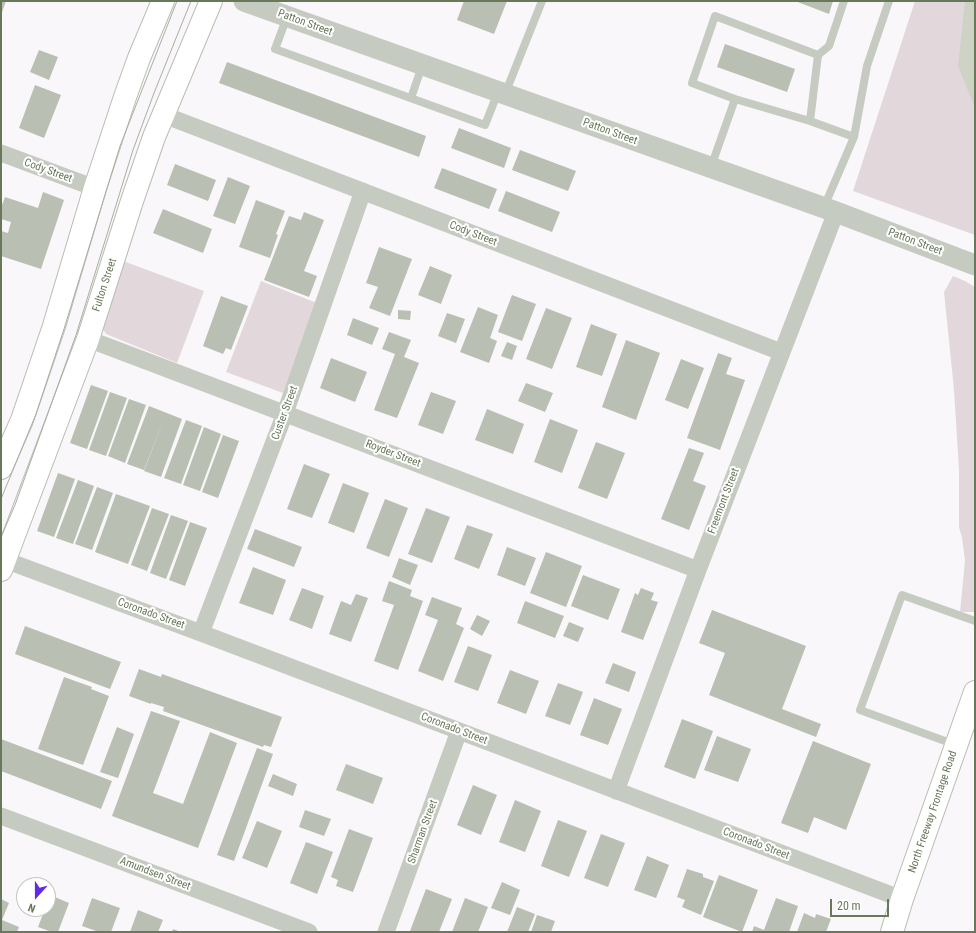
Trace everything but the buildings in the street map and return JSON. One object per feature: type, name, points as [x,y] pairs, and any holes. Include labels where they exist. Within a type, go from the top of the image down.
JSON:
[{"type":"main road","points":[[1,468],[22,420],[52,334],[95,188],[135,71],[163,1]]},
{"type":"main road","name":"Fulton Street","points":[[3,565],[88,339],[154,137],[211,1]]},
{"type":"main road","name":"North Freeway Frontage Road","points":[[892,932],[902,899],[975,692]]},
{"type":"street","name":"Patton Street","points":[[244,1],[830,210],[975,265]]},
{"type":"street","name":"Cody Street","points":[[164,115],[781,352]]},
{"type":"street","name":"Cody Street","points":[[1,154],[95,188]]},
{"type":"street","name":"Custer Street","points":[[201,633],[285,413],[363,192]]},
{"type":"street","name":"Freemont Street","points":[[616,791],[781,352],[830,210]]},
{"type":"street","name":"Royder Street","points":[[88,339],[698,570]]},
{"type":"street","name":"Coronado Street","points":[[3,565],[201,633],[902,899]]},
{"type":"street","name":"Sharman Street","points":[[386,932],[459,731]]},
{"type":"street","name":"Amundsen Street","points":[[1,816],[309,932]]},
{"type":"lane","points":[[287,17],[275,49],[485,125],[502,94],[542,1]]},
{"type":"lane","points":[[810,121],[818,55],[829,46],[844,1]]},
{"type":"lane","points":[[830,210],[854,137],[867,66],[889,1]]},
{"type":"lane","points":[[818,55],[715,16],[692,83],[735,99],[810,121],[854,137]]},
{"type":"lane","points":[[411,98],[422,65]]},
{"type":"lane","points":[[711,168],[735,99]]},
{"type":"lane","points":[[956,745],[860,710],[902,594],[975,621]]},
{"type":"shaded area","points":[[915,1],[975,1],[975,235],[853,191]]},
{"type":"shaded area","points":[[965,1],[975,1],[975,108],[958,66]]},
{"type":"shaded area","points":[[123,261],[204,291],[177,363],[106,334],[101,326]]},
{"type":"shaded area","points":[[953,276],[975,287],[975,612],[960,612],[965,560],[959,527],[959,470],[954,390],[944,292]]},
{"type":"shaded area","points":[[261,281],[317,303],[283,393],[226,372]]},
{"type":"tram line","points":[[1,499],[36,414],[64,329],[120,146],[177,1]]},
{"type":"tram line","points":[[1,537],[15,505],[76,335],[133,150],[191,1]]}]
